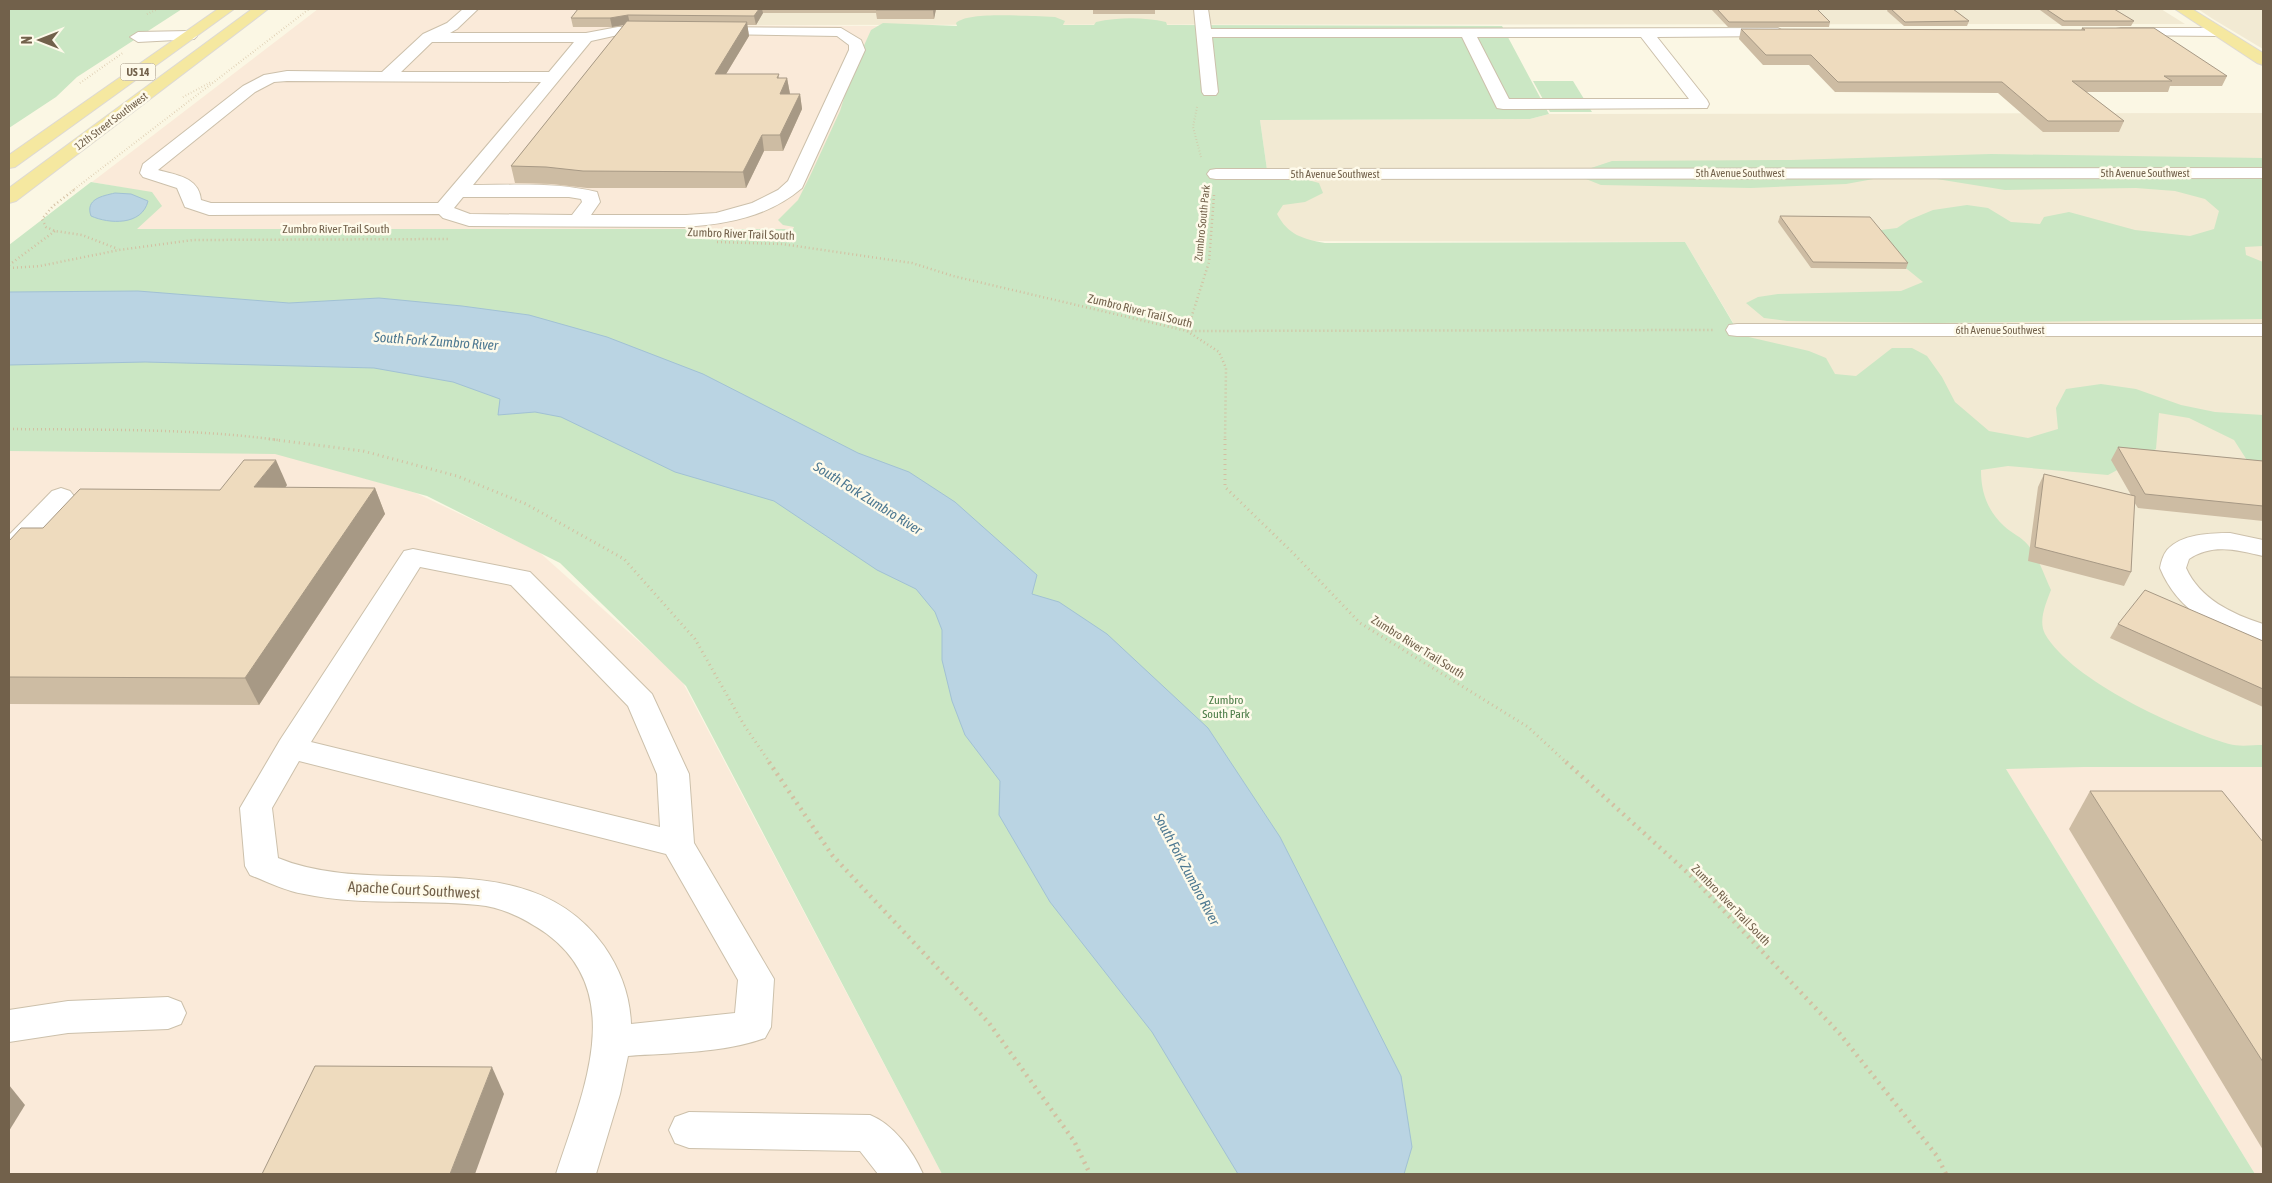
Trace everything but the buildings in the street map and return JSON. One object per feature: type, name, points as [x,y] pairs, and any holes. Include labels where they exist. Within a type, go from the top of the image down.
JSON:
[{"type":"main road","name":"12th Street Southwest","points":[[9,163],[227,9]]},
{"type":"main road","name":"12th Street Southwest","points":[[9,197],[261,9]]},
{"type":"main road","points":[[2182,9],[2263,60]]},
{"type":"street","points":[[387,76],[428,38],[452,26],[471,9]]},
{"type":"street","points":[[1201,9],[1210,92]]},
{"type":"street","points":[[428,38],[428,28],[441,14]]},
{"type":"street","points":[[630,30],[643,14]]},
{"type":"street","points":[[771,17],[812,17]]},
{"type":"street","points":[[428,38],[586,38],[630,30],[670,30]]},
{"type":"street","points":[[444,208],[450,214],[469,220],[712,220],[756,208],[780,197],[796,184],[857,50],[856,43],[847,34],[830,31],[690,30]]},
{"type":"street","points":[[1205,33],[1794,32]]},
{"type":"street","points":[[2107,32],[2218,32]]},
{"type":"street","points":[[1467,33],[1503,104],[1701,104],[1646,33]]},
{"type":"street","points":[[138,37],[189,36]]},
{"type":"street","points":[[554,77],[287,76],[260,82],[149,168],[149,173],[176,179],[189,186],[192,203],[209,209],[415,210],[444,208],[554,77],[586,38]]},
{"type":"street","name":"5th Avenue Southwest","points":[[1216,174],[2263,173]]},
{"type":"street","points":[[458,191],[569,191],[585,193],[590,196],[591,202],[577,221]]},
{"type":"street","name":"6th Avenue Southwest","points":[[1737,330],[2263,330]]},
{"type":"street","points":[[9,550],[61,496]]},
{"type":"street","points":[[2263,548],[2219,541],[2192,544],[2177,555],[2173,568],[2180,584],[2194,599],[2230,622],[2263,634]]},
{"type":"street","points":[[610,1041],[752,1027],[756,979],[677,844],[673,774],[641,701],[520,578],[414,557],[291,748],[677,844]]},
{"type":"street","name":"Apache Court Southwest","points":[[291,748],[256,808],[262,866],[306,882],[353,887],[482,892],[527,904],[560,923],[588,949],[603,979],[612,1012],[608,1060],[597,1106],[576,1174]]},
{"type":"street","points":[[9,1026],[68,1016],[168,1014]]},
{"type":"street","points":[[689,1130],[870,1134],[903,1174]]},
{"type":"path","points":[[119,250],[82,235],[55,231],[46,226],[42,219],[53,206],[309,9]]},
{"type":"path","points":[[1210,92],[1197,107],[1193,127],[1201,158],[1216,174]]},
{"type":"path","name":"Zumbro South Park","points":[[1187,331],[1209,262],[1216,174]]},
{"type":"path","points":[[9,266],[55,231]]},
{"type":"path","name":"Zumbro River Trail South","points":[[9,266],[40,266],[119,250],[193,240],[455,239]]},
{"type":"path","name":"Zumbro River Trail South","points":[[711,242],[782,244],[912,263],[953,276],[1187,331],[1220,352],[1226,368],[1225,487],[1360,623],[1528,727],[1690,875],[1840,1034],[1937,1156],[1946,1174]]},
{"type":"path","points":[[1187,331],[1737,330]]},
{"type":"shaded area","points":[[318,9],[647,9],[635,25],[879,26],[793,229],[136,229],[152,193],[92,182]]},
{"type":"shaded area","points":[[647,9],[2161,9],[2185,24],[635,25]]},
{"type":"shaded area","points":[[2198,9],[2263,9],[2263,49],[2213,19]]},
{"type":"shaded area","points":[[2263,113],[2263,748],[1993,748],[1806,445],[1685,242],[1277,241],[1260,120],[1530,119],[1549,114]]},
{"type":"shaded area","points":[[9,451],[276,453],[416,493],[538,551],[681,679],[942,1174],[9,1174]]},
{"type":"shaded area","points":[[1993,748],[2263,748],[2263,1174],[2255,1174]]},
{"type":"green space","points":[[9,9],[182,9],[77,77],[56,97],[9,128]]},
{"type":"green space","name":"Zumbro South Park","points":[[993,15],[1055,17],[1065,21],[1063,25],[1094,25],[1096,22],[1105,20],[1131,18],[1157,20],[1166,22],[1167,25],[1502,26],[1549,114],[1530,119],[1260,120],[1268,177],[1297,177],[1319,183],[1323,193],[1305,202],[1283,205],[1277,214],[1286,227],[1303,238],[1325,243],[1685,242],[1740,335],[1809,351],[1826,358],[1835,374],[1856,376],[1892,348],[1912,348],[1927,356],[1942,377],[1955,402],[1989,431],[2028,438],[2058,429],[2056,408],[2066,389],[2101,384],[2136,389],[2181,405],[2215,412],[2263,415],[2263,477],[2252,468],[2234,440],[2189,418],[2159,413],[2156,449],[2108,475],[2008,466],[1981,470],[1982,486],[1993,514],[2004,526],[2026,542],[2038,561],[2051,590],[2042,623],[2045,634],[2059,652],[2078,669],[2102,686],[2155,715],[2229,744],[2242,746],[2263,745],[2263,767],[2006,769],[2255,1174],[942,1174],[686,686],[560,563],[427,496],[275,454],[9,451],[9,245],[91,182],[152,192],[162,206],[137,229],[793,229],[794,227],[783,225],[778,220],[798,200],[810,176],[840,111],[852,72],[871,30],[883,23],[957,26],[956,23],[971,17]]},
{"type":"green space","points":[[1533,81],[1573,81],[1592,112],[1550,112]]},
{"type":"green space","points":[[1991,154],[2263,158],[2263,246],[2245,247],[2246,255],[2263,262],[2263,319],[1937,323],[1787,321],[1764,318],[1746,303],[1758,297],[1778,294],[1901,291],[1923,282],[1907,269],[1871,258],[1865,232],[1897,228],[1909,220],[1933,210],[1967,205],[1988,208],[2011,222],[2040,224],[2044,217],[2069,212],[2135,230],[2190,236],[2214,229],[2219,211],[2205,199],[2175,191],[2136,188],[2005,190],[1918,176],[1879,178],[1846,184],[1751,188],[1601,185],[1581,177],[1591,168],[1612,161],[1791,160]]},
{"type":"water","points":[[115,193],[131,194],[148,201],[145,209],[132,219],[124,221],[107,221],[91,216],[90,206],[96,199]]},
{"type":"water","name":"South Fork Zumbro River","points":[[138,291],[289,303],[379,298],[529,315],[607,337],[703,374],[858,453],[909,472],[955,502],[1037,575],[1032,594],[1059,602],[1107,634],[1208,728],[1280,837],[1401,1076],[1412,1147],[1404,1174],[1238,1174],[1152,1032],[1050,902],[999,815],[1000,781],[965,735],[952,701],[942,660],[942,630],[935,612],[916,589],[877,570],[774,501],[675,472],[561,417],[535,412],[498,415],[500,399],[453,382],[374,368],[145,362],[9,365],[9,292]]}]
